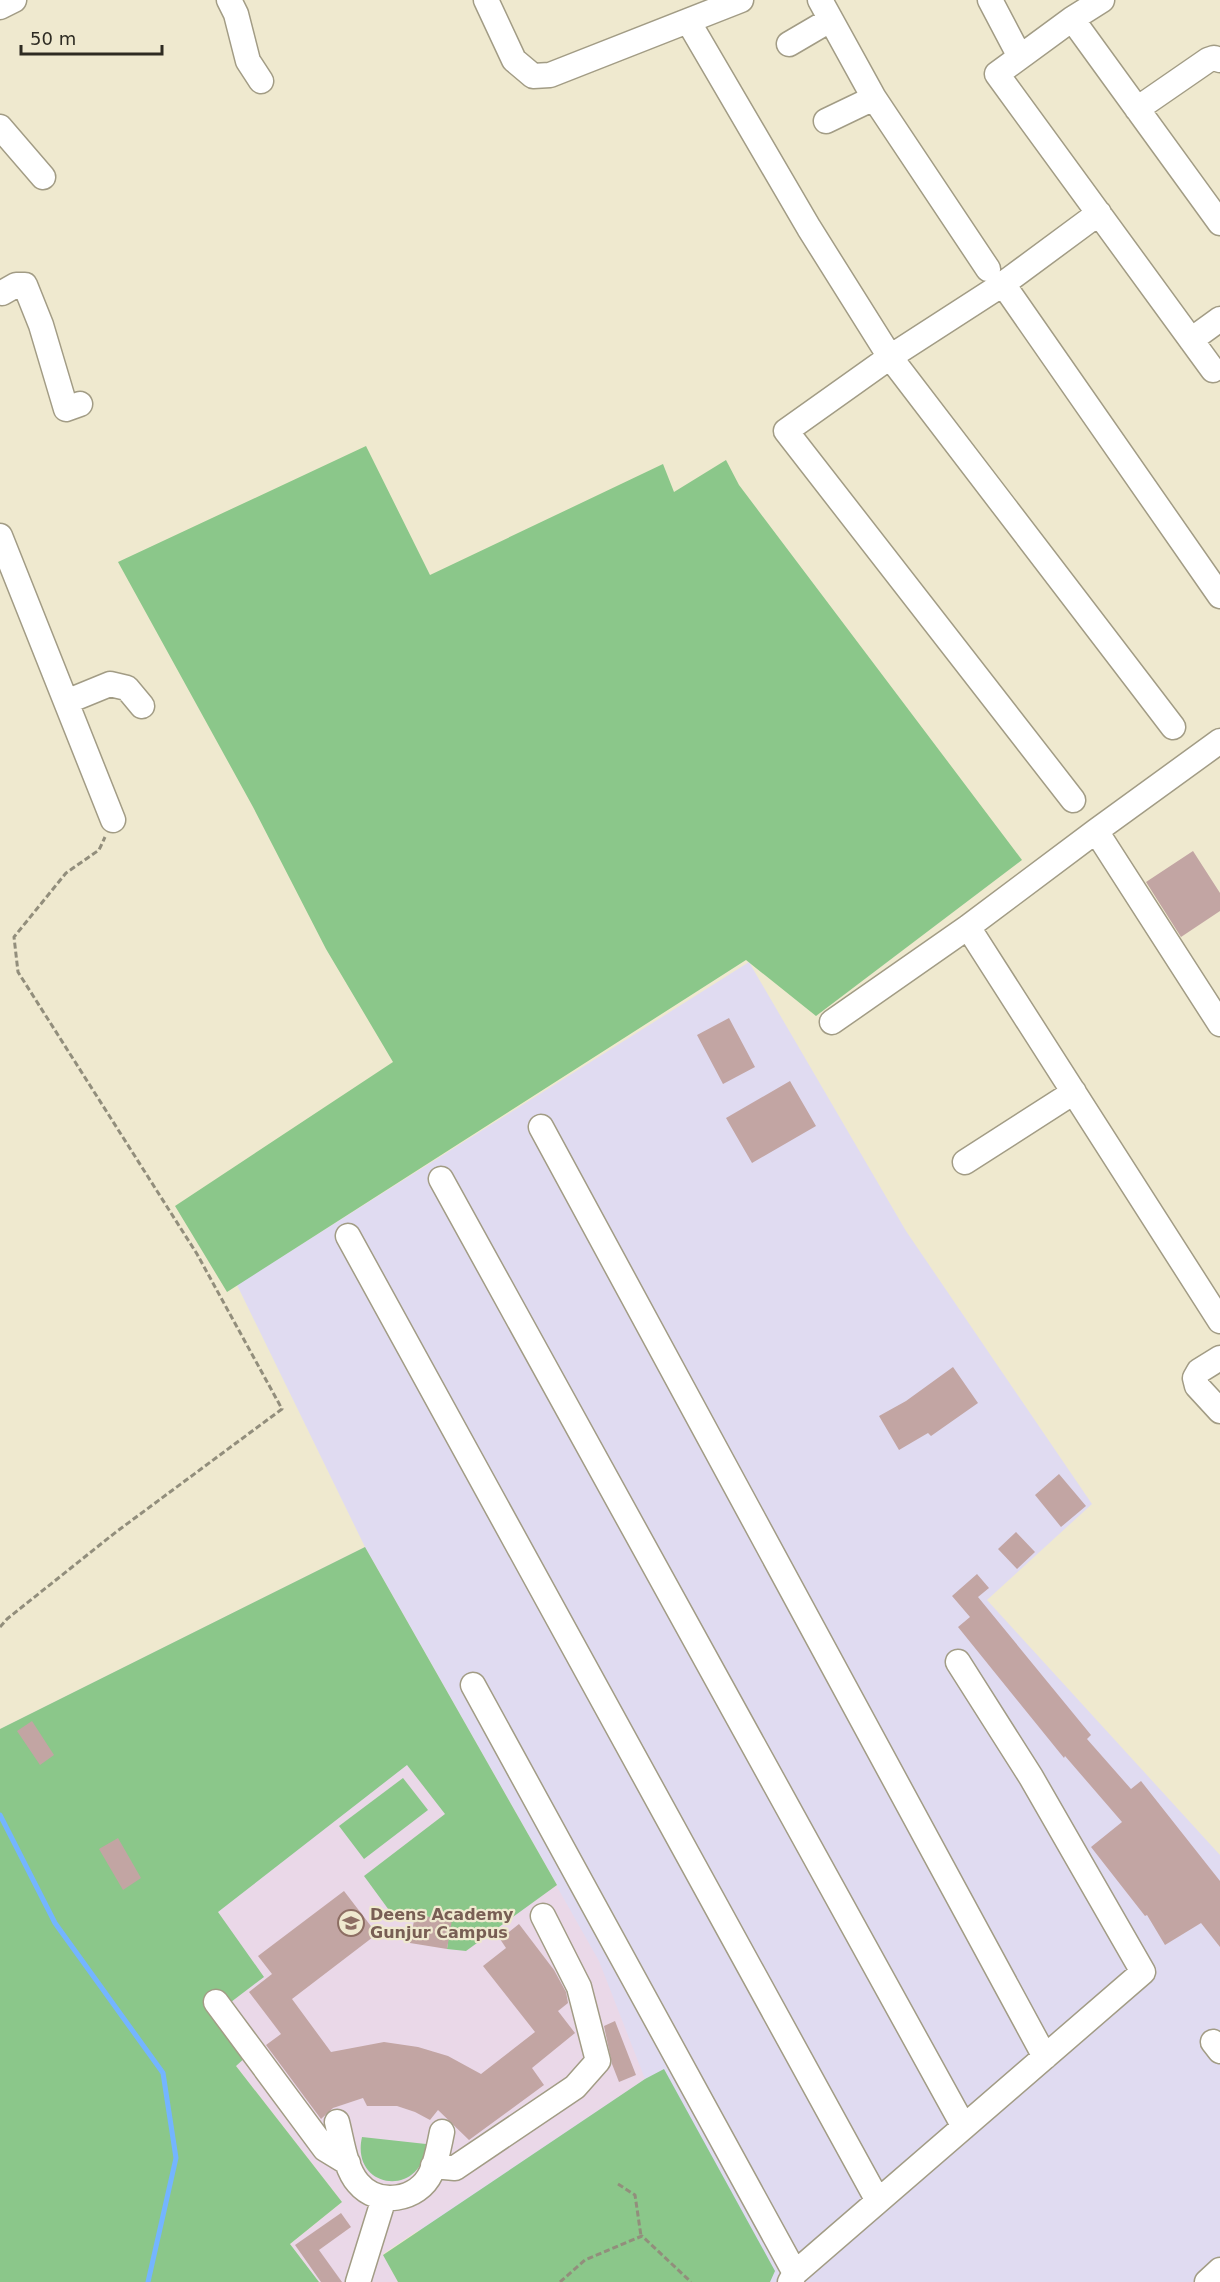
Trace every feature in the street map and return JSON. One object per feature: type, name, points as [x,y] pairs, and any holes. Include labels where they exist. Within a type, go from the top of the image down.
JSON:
[{"type":"street","points":[[0,7],[14,0]]},
{"type":"street","points":[[229,0],[236,14],[248,61],[261,81]]},
{"type":"street","points":[[486,0],[514,60],[533,76],[550,75],[741,0]]},
{"type":"street","points":[[990,0],[1020,57]]},
{"type":"street","points":[[1102,0],[1072,19],[998,74],[1213,370]]},
{"type":"street","points":[[789,44],[825,10],[874,98],[1220,596]]},
{"type":"street","points":[[1072,19],[1220,223]]},
{"type":"street","points":[[688,21],[809,228],[890,357],[1173,727]]},
{"type":"street","points":[[1137,109],[1208,60],[1214,58],[1220,60]]},
{"type":"street","points":[[826,121],[874,98]]},
{"type":"street","points":[[0,127],[43,177]]},
{"type":"street","points":[[1073,800],[786,431],[890,357],[996,276],[1099,213]]},
{"type":"street","points":[[1,293],[16,285],[25,285],[41,325],[66,409],[80,404]]},
{"type":"street","points":[[1191,340],[1220,320]]},
{"type":"street","points":[[0,536],[113,820]]},
{"type":"street","points":[[66,702],[110,684],[127,688],[142,706]]},
{"type":"street","points":[[832,1022],[968,927],[1220,741]]},
{"type":"street","points":[[1096,831],[1220,1024]]},
{"type":"street","points":[[968,927],[1220,1321]]},
{"type":"street","points":[[965,1162],[1074,1092]]},
{"type":"street","points":[[541,1127],[1045,2057]]},
{"type":"street","points":[[441,1179],[964,2127]]},
{"type":"street","points":[[348,1236],[878,2201]]},
{"type":"street","points":[[1220,1358],[1199,1371],[1195,1378],[1197,1386],[1220,1411]]},
{"type":"street","points":[[473,1685],[793,2278],[878,2201],[1143,1972],[1031,1778],[958,1662]]},
{"type":"street","points":[[433,2166],[455,2168],[575,2087],[598,2061],[579,1987],[543,1916]]},
{"type":"street","points":[[216,2002],[325,2149],[348,2163]]},
{"type":"street","points":[[337,2122],[348,2163],[357,2183],[368,2192],[384,2198],[396,2199],[422,2186],[431,2174],[442,2132]]},
{"type":"street","points":[[358,2282],[384,2198]]},
{"type":"street","points":[[1207,2282],[1220,2270]]},
{"type":"path","points":[[0,1627],[116,1532],[282,1409],[197,1254],[18,972],[14,937],[66,873],[99,850],[113,820]]},
{"type":"path","points":[[618,2184],[635,2195],[642,2236],[691,2282]]},
{"type":"path","points":[[560,2282],[585,2260],[642,2236]]},
{"type":"shaded area","points":[[749,962],[906,1231],[1092,1504],[987,1600],[1220,1855],[1220,2282],[398,2282],[557,1885],[365,1547],[237,1285]]},
{"type":"shaded area","name":"Deens Academy Gunjur Campus","points":[[365,1547],[599,1961],[645,2079],[383,2254],[398,2282],[319,2282],[290,2244],[342,2202],[236,2066],[0,1729]]},
{"type":"green space","points":[[366,446],[430,575],[663,464],[674,492],[726,460],[739,485],[1022,860],[816,1016],[746,960],[227,1292],[175,1206],[393,1062],[326,949],[253,807],[118,562]]},
{"type":"green space","points":[[365,1547],[557,1885],[466,1951],[447,1949],[451,1920],[415,1915],[394,1917],[364,1876],[445,1814],[407,1765],[218,1912],[264,1977],[231,2002],[259,2045],[236,2066],[342,2202],[290,2244],[319,2282],[0,2282],[0,1729]]},
{"type":"green space","points":[[403,1778],[428,1810],[364,1859],[339,1826]]},
{"type":"green space","points":[[664,2069],[775,2271],[770,2282],[398,2282],[383,2255],[645,2079]]},
{"type":"green space","points":[[362,2137],[426,2144],[422,2162],[413,2174],[401,2180],[388,2181],[376,2177],[367,2168],[361,2155]]},
{"type":"building","points":[[1193,851],[1220,893],[1220,911],[1181,937],[1146,882]]},
{"type":"building","points":[[729,1018],[755,1067],[723,1084],[697,1035]]},
{"type":"building","points":[[790,1081],[816,1126],[752,1163],[726,1118]]},
{"type":"building","points":[[953,1367],[978,1403],[931,1436],[928,1433],[899,1450],[879,1416],[906,1401]]},
{"type":"building","points":[[1059,1474],[1086,1506],[1061,1527],[1035,1495]]},
{"type":"building","points":[[1016,1532],[1035,1552],[1017,1569],[998,1549]]},
{"type":"building","points":[[977,1574],[989,1588],[978,1597],[1091,1735],[1087,1739],[1131,1789],[1141,1781],[1220,1881],[1220,1947],[1201,1923],[1165,1945],[1147,1915],[1145,1916],[1091,1847],[1122,1822],[1065,1756],[1064,1758],[958,1627],[970,1617],[952,1596]]},
{"type":"building","points":[[32,1721],[54,1755],[40,1765],[17,1731]]},
{"type":"building","points":[[118,1838],[141,1878],[123,1890],[99,1849]]},
{"type":"building","points":[[344,1891],[377,1934],[292,1999],[331,2052],[384,2042],[418,2047],[448,2056],[481,2074],[535,2032],[483,1966],[506,1948],[500,1939],[519,1924],[554,1970],[566,1992],[568,2003],[558,2011],[575,2033],[532,2068],[544,2085],[469,2140],[438,2110],[430,2120],[397,2106],[367,2106],[363,2098],[333,2108],[321,2119],[266,2045],[281,2034],[249,1992],[272,1974],[258,1956]]},
{"type":"building","points":[[415,1915],[452,1920],[447,1949],[410,1943]]},
{"type":"building","points":[[615,2021],[636,2075],[619,2082],[612,2064],[604,2026]]},
{"type":"building","points":[[341,2213],[351,2227],[319,2250],[342,2282],[321,2282],[295,2245]]},
{"type":"waterway","points":[[0,1815],[55,1923],[163,2073],[176,2158],[148,2282]]},
{"type":"place","name":"Deens Academy Gunjur Campus","points":[[351,1923]]}]
